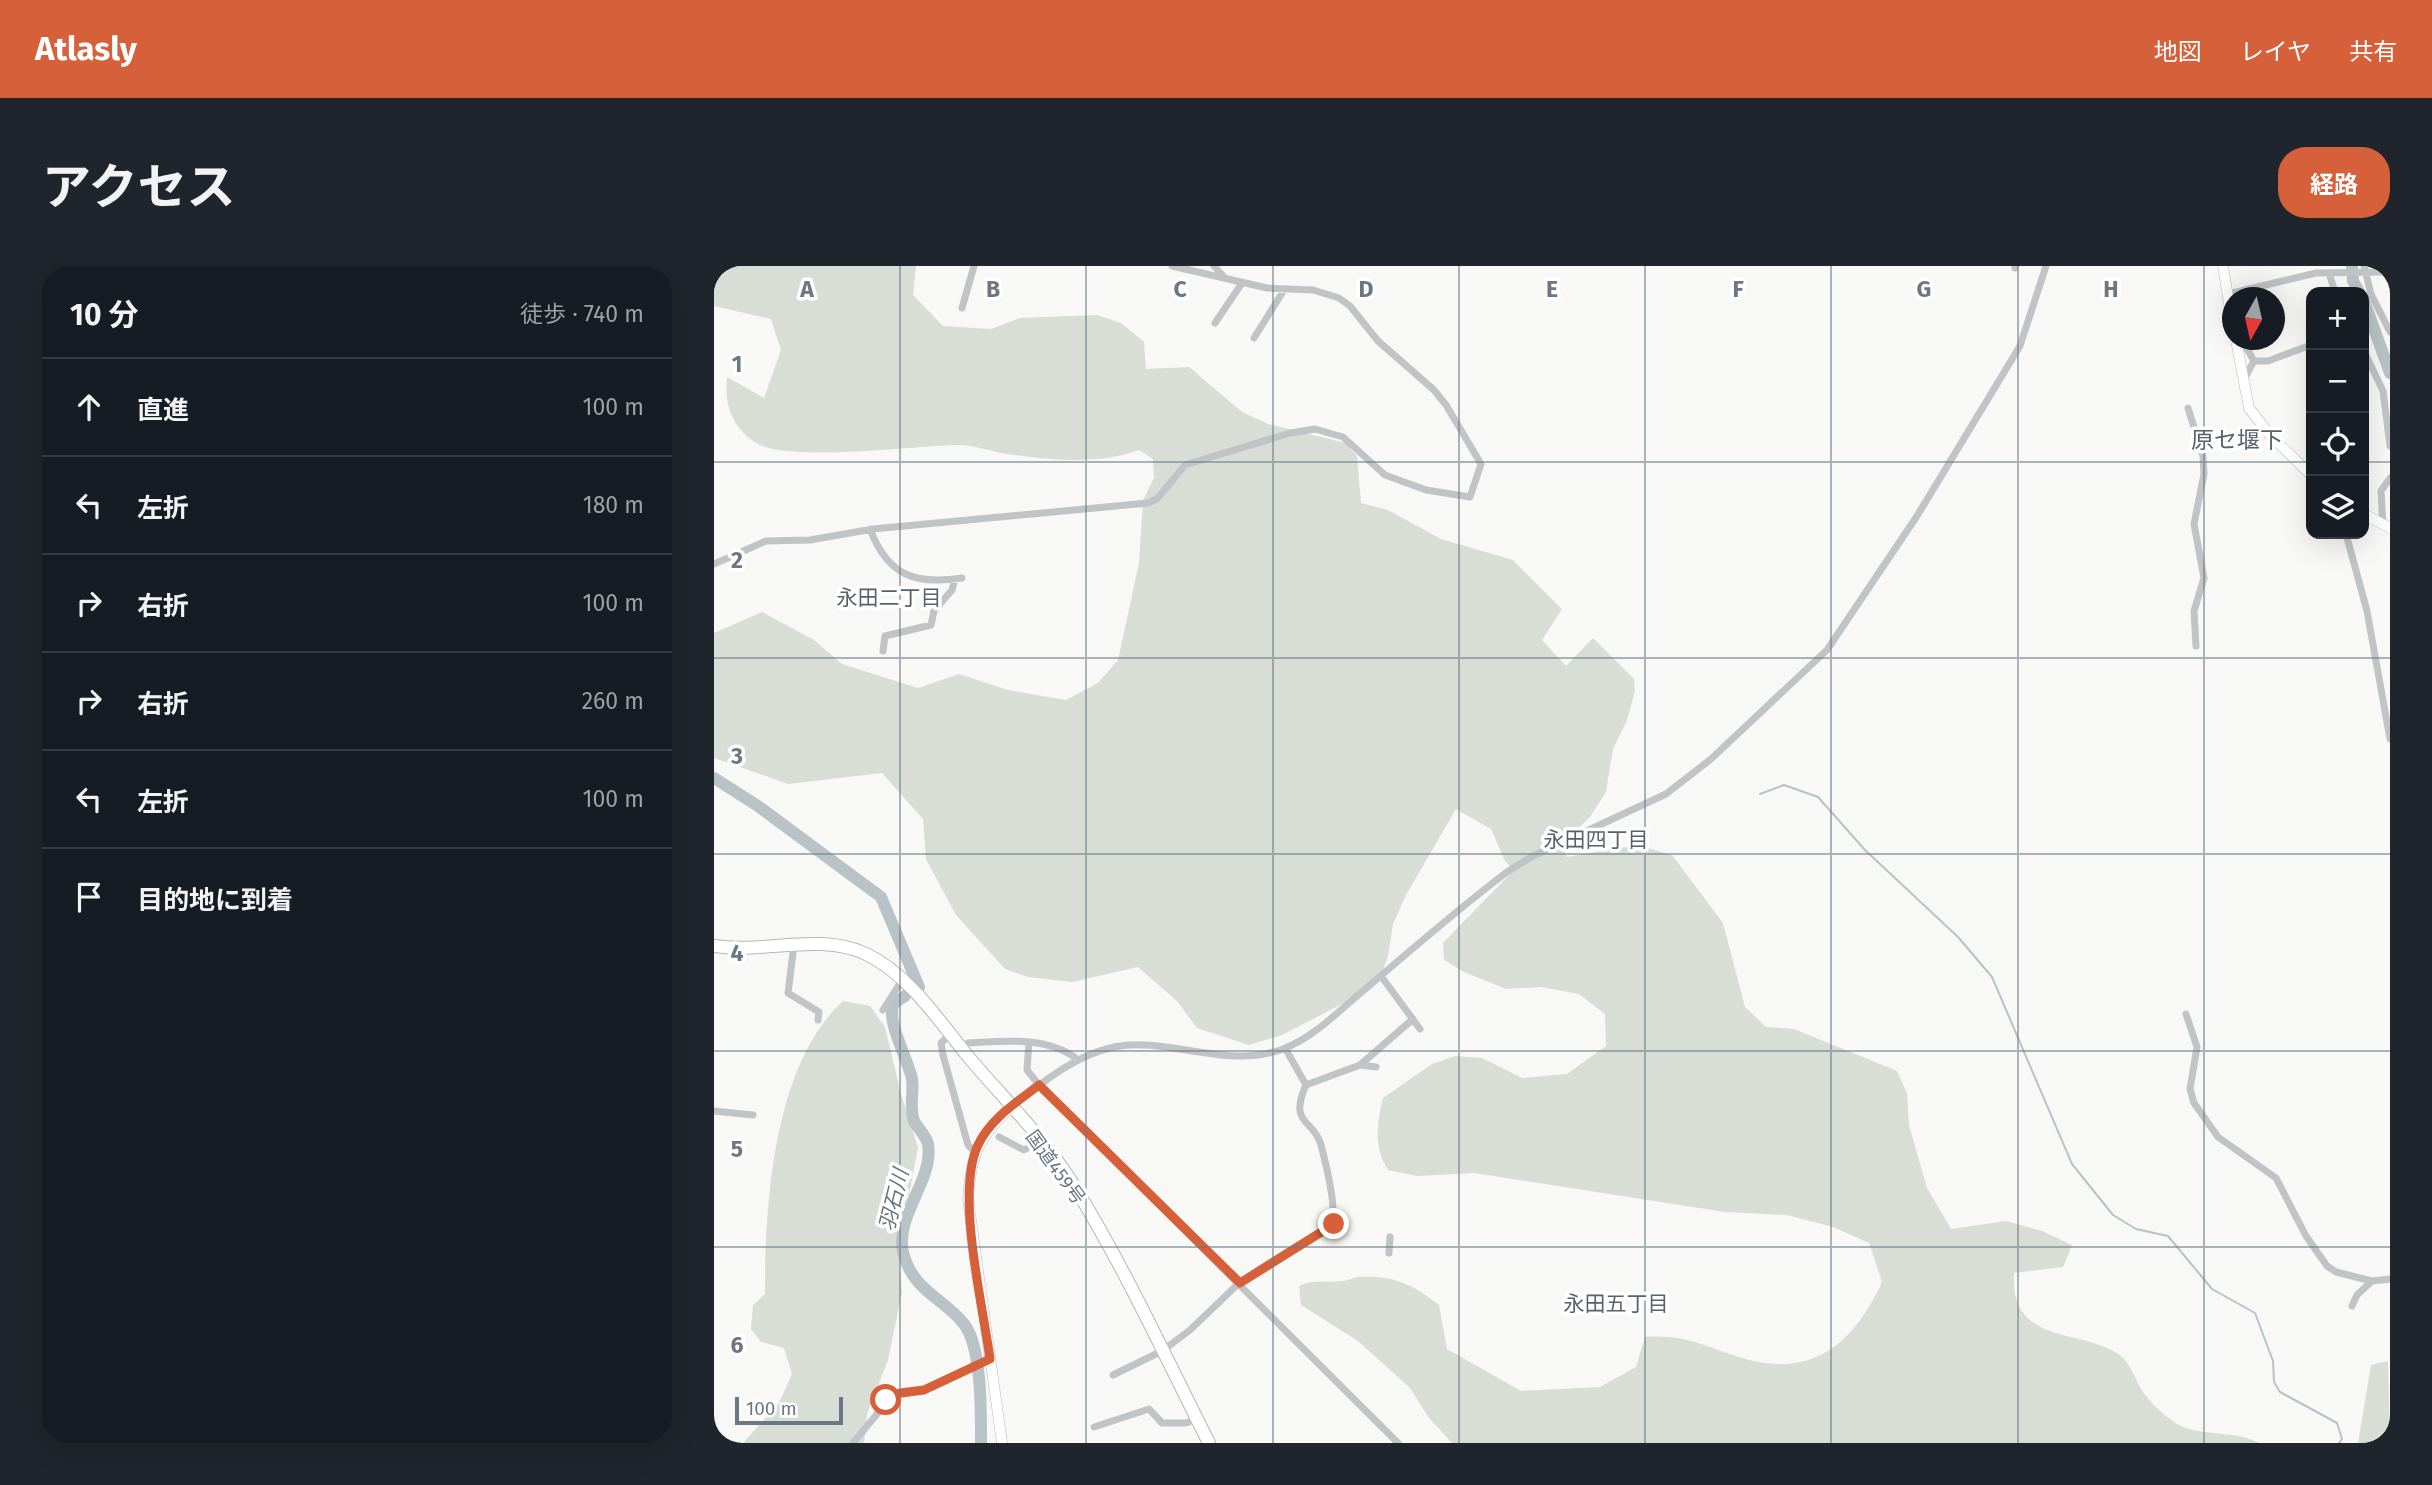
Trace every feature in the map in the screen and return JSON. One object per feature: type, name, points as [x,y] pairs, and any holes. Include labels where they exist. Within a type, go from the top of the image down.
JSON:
[{"type":"highway","name":"国道459号","points":[[714,946],[736,950],[810,943],[853,949],[866,954],[902,980],[1040,1141],[1069,1179],[1209,1443]]},
{"type":"street","points":[[962,308],[974,266]]},
{"type":"street","points":[[714,564],[766,541],[810,540],[870,529],[1148,503],[1157,499],[1185,465],[1290,433],[1315,429],[1343,437],[1385,475],[1426,490],[1470,497],[1481,464],[1446,405],[1434,390],[1378,341],[1350,306],[1339,298],[1313,290],[1284,290],[1242,283],[1171,266]]},
{"type":"street","points":[[1214,266],[1225,279]]},
{"type":"street","points":[[1002,1443],[985,1361],[968,1199],[975,1152],[992,1125],[1039,1085],[1077,1059],[1117,1047],[1132,1046],[1225,1056],[1256,1054],[1285,1048],[1328,1020],[1479,893],[1531,857],[1666,794],[1711,759],[1827,650],[1917,516],[2020,346],[2046,266]]},
{"type":"street","points":[[2223,266],[2227,287]]},
{"type":"street","points":[[2254,287],[2305,275],[2365,269],[2390,272]]},
{"type":"street","points":[[2365,269],[2371,294],[2390,332]]},
{"type":"street","points":[[2333,273],[2335,287]]},
{"type":"street","points":[[1215,323],[1242,283]]},
{"type":"street","points":[[1254,338],[1284,290]]},
{"type":"street","points":[[2254,361],[2268,360],[2306,347]]},
{"type":"street","points":[[2237,350],[2249,408],[2306,470]]},
{"type":"street","points":[[2248,350],[2254,361]]},
{"type":"street","points":[[2243,382],[2254,361]]},
{"type":"street","points":[[2369,361],[2384,391],[2390,446]]},
{"type":"street","points":[[2188,408],[2203,456],[2204,474],[2194,524],[2204,578],[2194,611],[2196,646]]},
{"type":"street","points":[[2386,527],[2381,491],[2390,478]]},
{"type":"street","points":[[2369,516],[2386,527]]},
{"type":"street","points":[[870,529],[885,558],[898,572],[938,582],[958,579],[934,611],[931,625],[885,636],[883,651]]},
{"type":"street","points":[[2347,539],[2367,611],[2390,740]]},
{"type":"street","points":[[794,945],[788,993],[819,1012],[818,1020]]},
{"type":"street","points":[[1381,976],[1420,1029]]},
{"type":"street","points":[[883,1010],[902,980]]},
{"type":"street","points":[[2186,1014],[2197,1047],[2190,1089],[2194,1102],[2209,1126],[2218,1137],[2276,1178],[2306,1236],[2327,1266],[2336,1272],[2372,1281],[2390,1279]]},
{"type":"street","points":[[1306,1085],[1360,1065],[1413,1019]]},
{"type":"street","points":[[950,1034],[941,1043],[943,1055],[968,1145],[975,1152]]},
{"type":"street","points":[[961,1048],[968,1043],[1029,1042],[1070,1054],[1077,1059]]},
{"type":"street","points":[[1029,1042],[1027,1070],[1039,1085],[1398,1443]]},
{"type":"street","points":[[1113,1375],[1162,1351],[1190,1330],[1240,1283],[1333,1226],[1321,1144],[1306,1125],[1300,1109],[1306,1085],[1285,1048]]},
{"type":"street","points":[[1360,1065],[1376,1068]]},
{"type":"street","points":[[714,1111],[753,1115]]},
{"type":"street","points":[[999,1137],[1024,1150],[1040,1141]]},
{"type":"street","points":[[1389,1253],[1390,1237]]},
{"type":"street","points":[[2352,1306],[2357,1295],[2372,1281]]},
{"type":"street","points":[[853,1443],[892,1396],[924,1390],[985,1361]]},
{"type":"street","points":[[1094,1427],[1149,1409],[1162,1423],[1186,1423],[1197,1419]]},
{"type":"shaded area","points":[[714,266],[916,266],[913,295],[943,326],[991,329],[1020,318],[1097,315],[1121,323],[1144,342],[1146,369],[1189,367],[1242,412],[1268,424],[1346,443],[1357,456],[1361,503],[1388,510],[1441,539],[1513,560],[1562,609],[1542,640],[1566,666],[1593,638],[1634,679],[1635,691],[1627,720],[1613,749],[1606,792],[1590,817],[1562,844],[1567,857],[1638,845],[1672,855],[1723,923],[1745,1007],[1766,1027],[1794,1029],[1897,1071],[1907,1093],[1909,1125],[1927,1188],[1951,1229],[2006,1221],[2042,1231],[2072,1245],[2063,1267],[2014,1273],[2016,1296],[2022,1312],[2034,1323],[2048,1330],[2100,1345],[2117,1353],[2128,1365],[2149,1400],[2180,1425],[2259,1443],[1452,1443],[1429,1418],[1410,1388],[1358,1341],[1301,1305],[1299,1286],[1358,1277],[1402,1282],[1439,1305],[1447,1349],[1521,1391],[1600,1387],[1636,1367],[1645,1337],[1687,1340],[1749,1360],[1773,1364],[1795,1363],[1814,1358],[1831,1349],[1846,1337],[1859,1321],[1882,1282],[1869,1243],[1833,1227],[1787,1215],[1725,1212],[1474,1173],[1417,1176],[1388,1170],[1378,1143],[1383,1098],[1432,1064],[1455,1056],[1482,1058],[1522,1078],[1567,1074],[1606,1046],[1605,1014],[1579,994],[1541,987],[1506,989],[1464,972],[1444,960],[1443,943],[1514,870],[1505,861],[1491,829],[1456,809],[1406,895],[1393,924],[1388,956],[1381,976],[1344,1003],[1282,1035],[1249,1045],[1197,1028],[1177,1001],[1138,967],[1072,982],[1028,977],[1005,969],[956,915],[926,859],[923,819],[882,773],[788,784],[714,758],[714,633],[762,612],[814,640],[842,664],[918,688],[959,674],[1008,690],[1066,700],[1098,683],[1118,660],[1139,563],[1143,500],[1154,478],[1153,459],[1139,450],[1107,458],[1074,460],[1007,454],[961,445],[853,452],[797,452],[758,444],[742,431],[732,415],[727,397],[727,377],[764,398],[781,350],[771,319],[714,306]]},
{"type":"shaded area","points":[[843,1001],[870,1006],[885,1027],[900,1090],[918,1148],[909,1195],[896,1226],[902,1292],[888,1360],[867,1414],[864,1443],[743,1443],[779,1403],[792,1374],[784,1348],[761,1342],[751,1329],[753,1305],[765,1294],[767,1219],[778,1138],[801,1061],[820,1028]]},
{"type":"shaded area","points":[[2388,1361],[2390,1443],[2358,1443],[2371,1365]]},
{"type":"waterway","points":[[2352,266],[2356,287]]},
{"type":"waterway","points":[[2369,315],[2390,373]]},
{"type":"waterway","name":"羽石川","points":[[714,778],[758,806],[881,897],[919,987]]},
{"type":"waterway","points":[[1760,794],[1784,785],[1818,797],[1865,850],[1958,937],[1992,977],[2072,1164],[2113,1215],[2136,1229],[2168,1236],[2212,1289],[2255,1313],[2273,1361],[2274,1382],[2280,1392],[2337,1423],[2342,1439],[2339,1443]]},
{"type":"waterway","name":"羽石川","points":[[905,996],[894,1003],[892,1019],[910,1071],[913,1116],[927,1141],[928,1157],[926,1171],[904,1225],[903,1252],[907,1265],[921,1285],[956,1315],[970,1334],[979,1381],[981,1443]]},
{"type":"district","name":"原セ堰下","points":[[2237,440]]},
{"type":"district","name":"永田二丁目","points":[[889,598]]},
{"type":"district","name":"永田四丁目","points":[[1596,840]]},
{"type":"district","name":"永田五丁目","points":[[1616,1304]]},
{"type":"route","points":[[886,1400],[900,1393],[924,1390],[990,1359],[968,1199],[971,1162],[978,1143],[992,1125],[1039,1085],[1240,1283],[1334,1224]]}]
